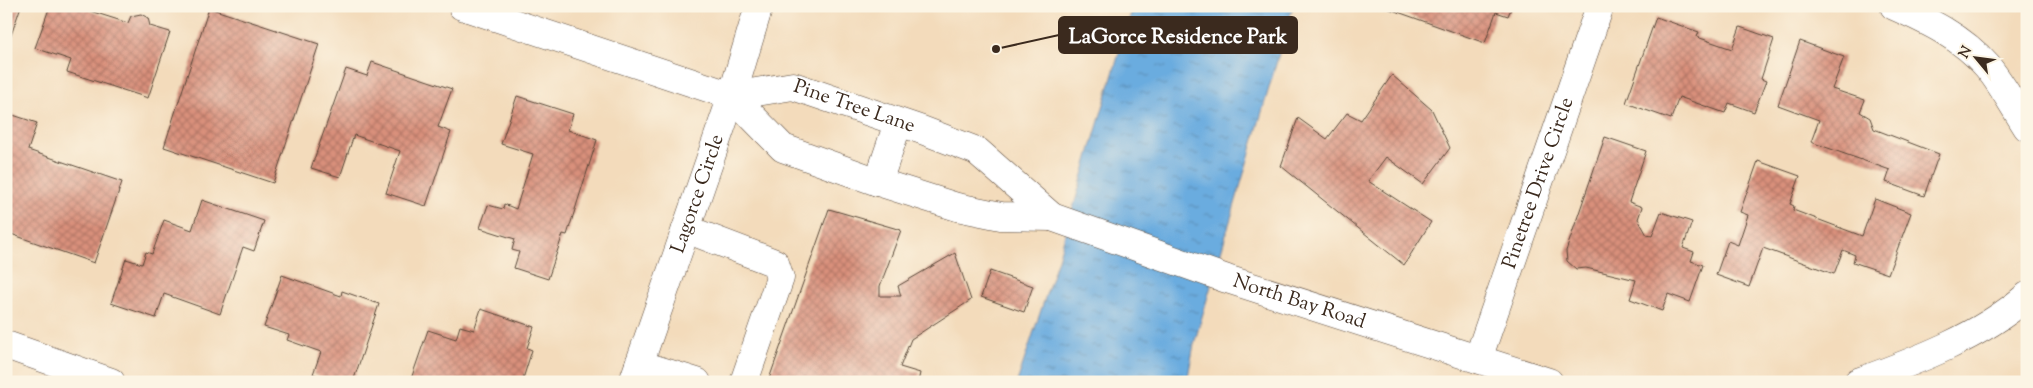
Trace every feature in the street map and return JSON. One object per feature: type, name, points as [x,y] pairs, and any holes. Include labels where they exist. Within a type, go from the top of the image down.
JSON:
[{"type":"street","name":"Pine Tree Lane","points":[[462,6],[732,96],[793,86],[977,151],[1052,217]]},
{"type":"street","name":"Lagorce Circle","points":[[636,373],[732,96],[758,6]]},
{"type":"street","name":"Pinetree Drive Circle","points":[[1478,359],[1600,6]]},
{"type":"street","points":[[1894,6],[1929,21],[1967,48],[1987,66],[2027,127]]},
{"type":"street","points":[[732,96],[783,148],[878,182],[957,207],[1000,216],[1052,217]]},
{"type":"street","points":[[878,182],[898,123]]},
{"type":"street","name":"North Bay Road","points":[[1052,217],[1227,279],[1549,382]]},
{"type":"street","points":[[686,229],[775,263],[780,278],[744,382]]},
{"type":"street","points":[[1858,382],[1930,355],[1993,320],[2027,296]]},
{"type":"street","points":[[6,345],[111,382]]},
{"type":"street","points":[[636,373],[697,382]]},
{"type":"water","points":[[1133,6],[1293,6],[1194,344],[1187,382],[1017,382],[1058,259]]},
{"type":"building","points":[[6,6],[21,6],[7,47],[6,47]]},
{"type":"building","points":[[50,6],[92,6],[90,11],[128,23],[131,16],[141,14],[148,18],[150,26],[170,32],[148,98],[67,72],[71,60],[35,48]]},
{"type":"building","points":[[1381,6],[1512,6],[1508,16],[1496,12],[1485,43]]},
{"type":"building","points":[[209,8],[319,44],[273,183],[164,147]]},
{"type":"building","points":[[1656,17],[1699,32],[1697,37],[1732,49],[1740,27],[1774,39],[1761,79],[1766,81],[1754,112],[1729,103],[1725,113],[1679,97],[1671,119],[1626,103]]},
{"type":"building","points":[[1800,41],[1844,57],[1832,89],[1865,100],[1860,112],[1870,118],[1874,129],[1939,154],[1924,196],[1886,182],[1890,170],[1811,142],[1819,120],[1778,105]]},
{"type":"building","points":[[372,62],[452,89],[438,127],[451,132],[426,206],[386,193],[400,151],[354,135],[340,177],[311,168],[346,69],[367,76]]},
{"type":"building","points":[[1392,75],[1432,110],[1450,148],[1423,184],[1386,157],[1368,181],[1431,222],[1404,265],[1281,166],[1298,118],[1327,139],[1347,113],[1361,120]]},
{"type":"building","points":[[517,96],[573,114],[568,130],[597,140],[567,235],[563,234],[548,279],[514,268],[519,252],[512,250],[515,239],[480,228],[488,205],[503,209],[504,204],[516,209],[533,154],[501,144]]},
{"type":"building","points":[[10,114],[37,123],[28,150],[122,182],[94,263],[11,234],[6,246],[6,124]]},
{"type":"building","points":[[1605,137],[1646,151],[1629,202],[1642,207],[1638,219],[1647,235],[1652,236],[1661,212],[1692,222],[1683,248],[1694,252],[1691,261],[1703,265],[1690,302],[1668,294],[1662,311],[1630,299],[1636,280],[1586,268],[1576,269],[1567,261],[1566,251]]},
{"type":"building","points":[[1758,161],[1800,176],[1790,204],[1794,206],[1793,210],[1862,236],[1875,199],[1911,213],[1888,274],[1853,262],[1855,255],[1843,250],[1834,274],[1763,248],[1749,287],[1716,275],[1728,241],[1738,245],[1748,215],[1740,212]]},
{"type":"building","points":[[202,200],[264,221],[254,251],[243,247],[220,314],[164,294],[156,318],[111,303],[126,259],[142,264],[146,252],[152,254],[164,220],[192,230]]},
{"type":"building","points":[[829,209],[901,230],[880,286],[880,296],[901,296],[898,286],[955,253],[971,300],[911,339],[900,367],[920,373],[918,382],[768,382]]},
{"type":"building","points":[[990,271],[1033,286],[1024,312],[981,297]]},
{"type":"building","points":[[282,275],[341,296],[342,291],[379,304],[353,382],[337,382],[313,374],[321,352],[287,340],[289,335],[264,327]]},
{"type":"building","points":[[481,309],[534,327],[527,348],[532,350],[522,382],[410,382],[428,330],[456,339],[460,326],[474,330]]},
{"type":"place","name":"LaGorce Residence Park","points":[[996,49]]}]
